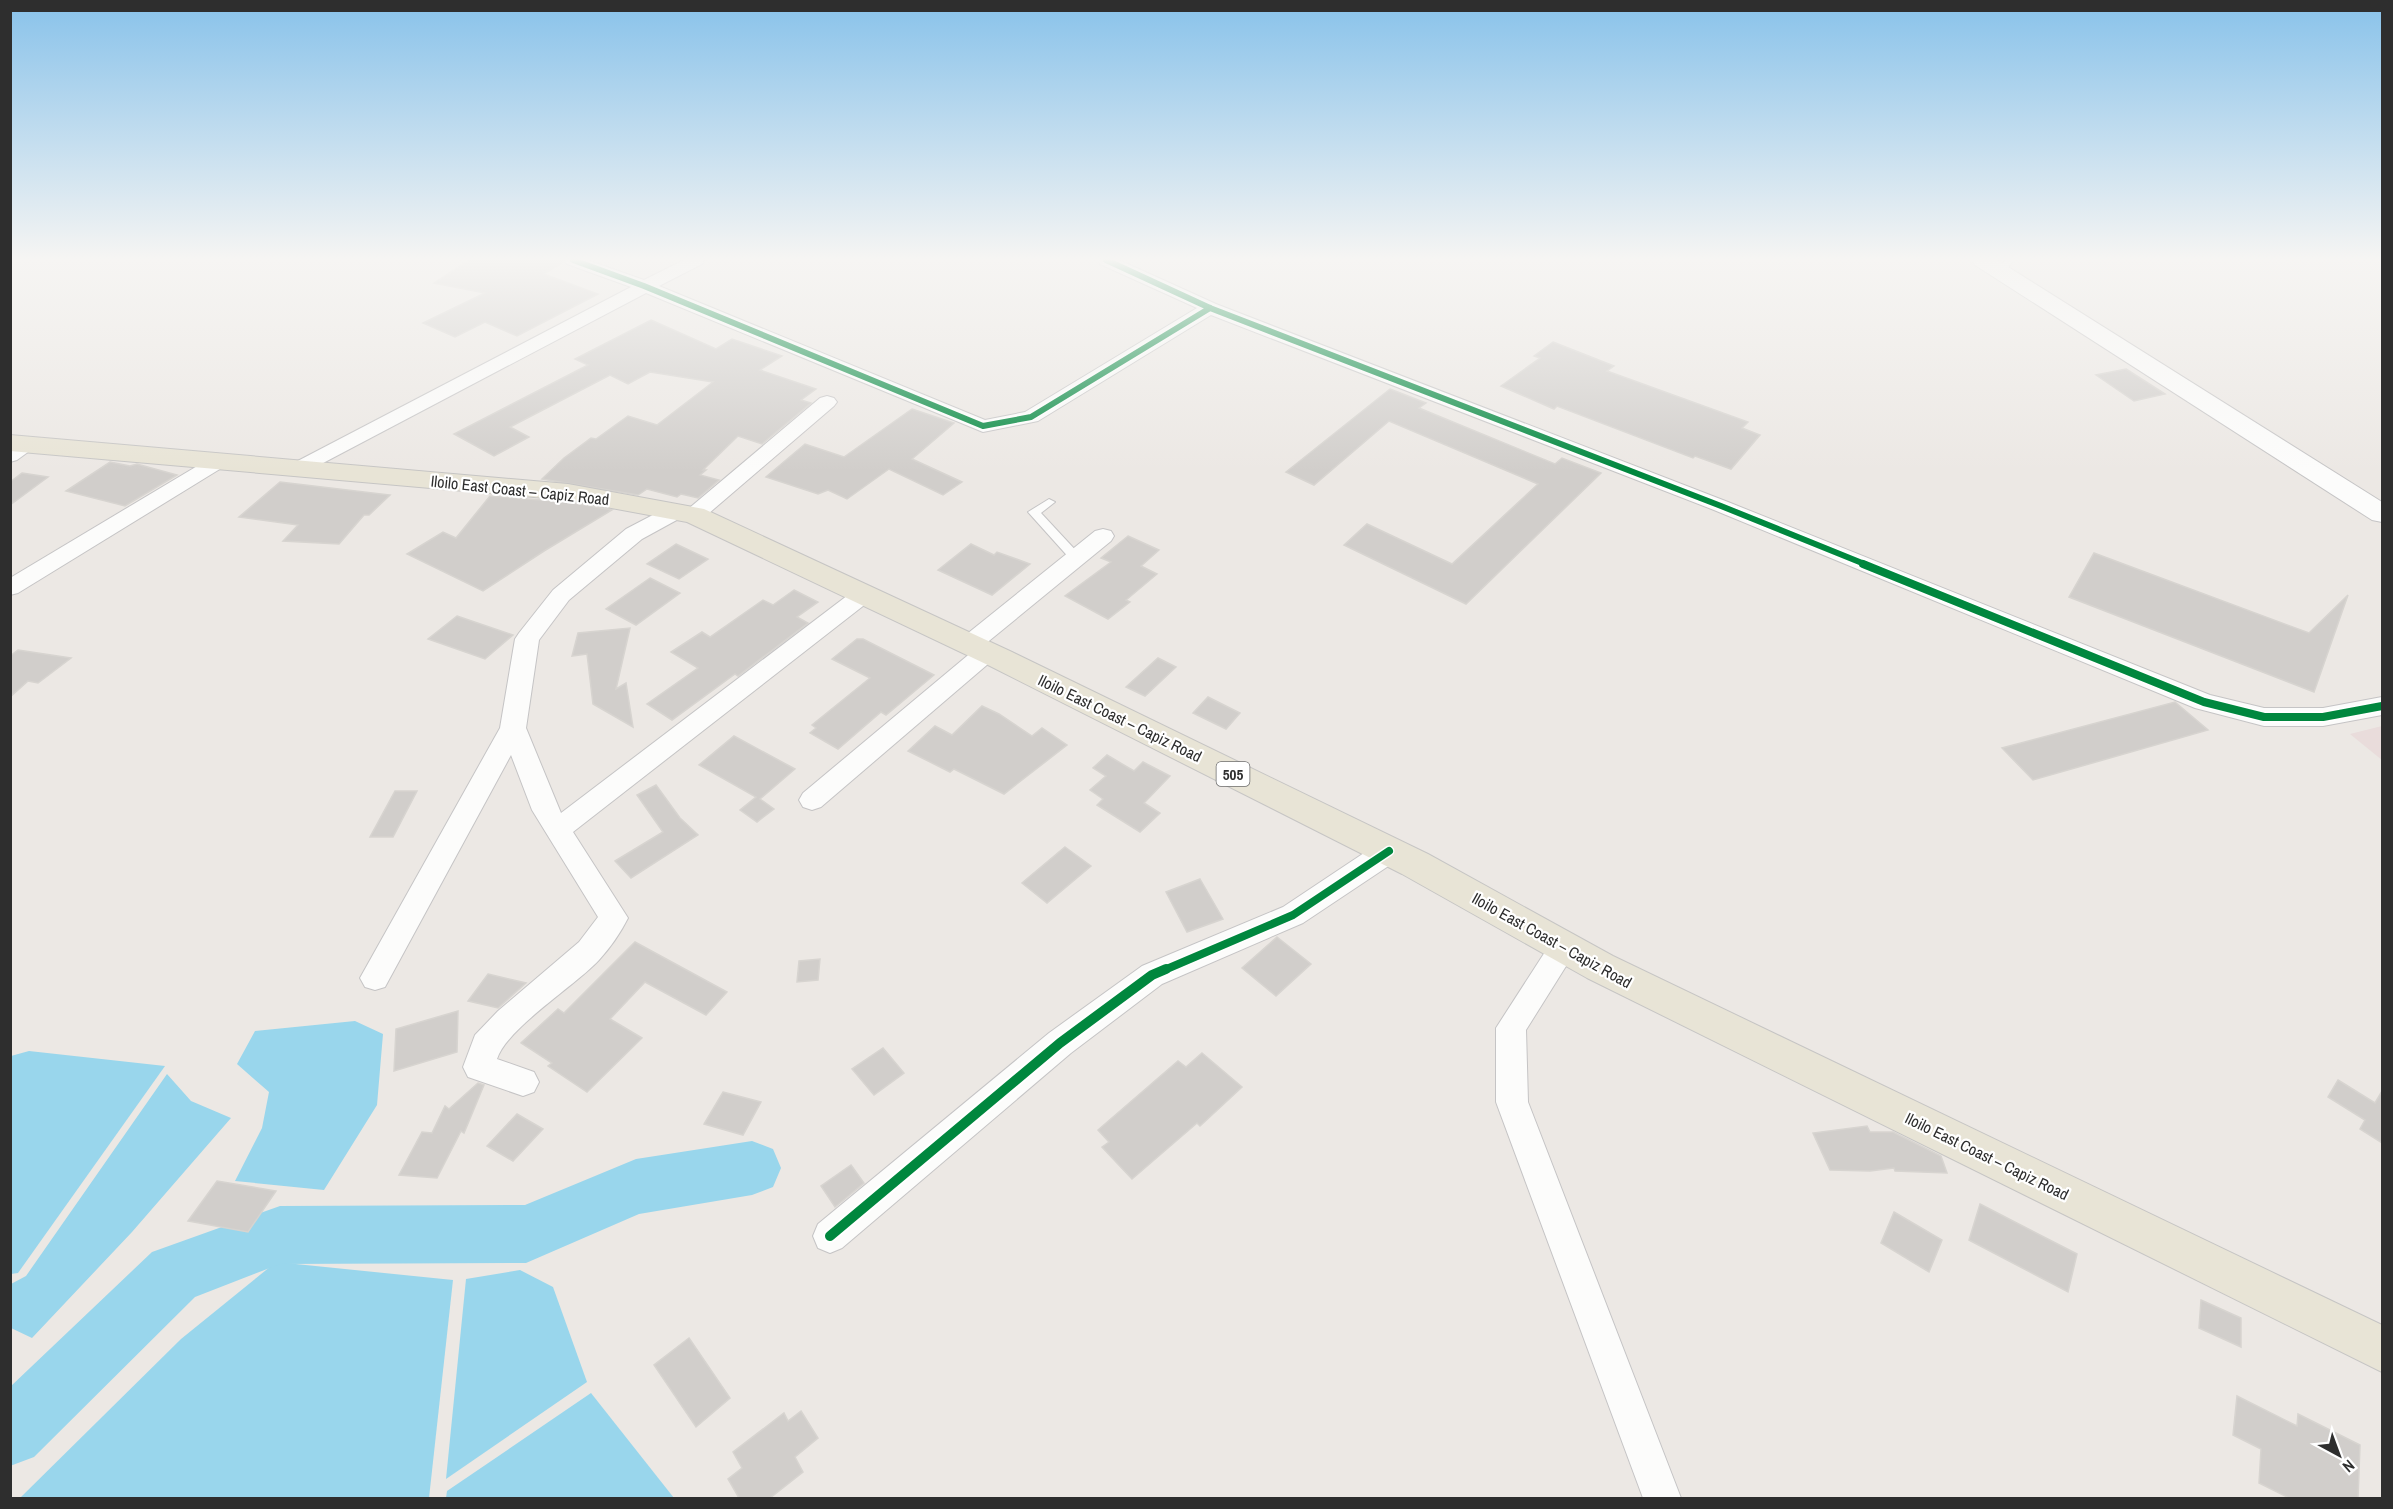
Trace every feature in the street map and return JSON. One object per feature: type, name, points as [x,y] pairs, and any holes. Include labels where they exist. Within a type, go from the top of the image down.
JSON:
[{"type":"main road","points":[[2100,330],[2382,514]]},
{"type":"main road","name":"Iloilo East Coast – Capiz Road","points":[[16,448],[221,460],[568,492],[686,513],[978,648],[1389,851],[1610,973],[2382,1349]]},
{"type":"street","points":[[299,468],[560,330]]},
{"type":"street","points":[[752,330],[983,426],[1031,417],[1173,330]]},
{"type":"street","points":[[1268,330],[1721,506],[2204,702],[2264,717],[2323,717],[2382,706]]},
{"type":"street","points":[[375,978],[513,728],[527,639],[561,595],[634,534],[686,513],[827,402]]},
{"type":"street","points":[[10,588],[221,460]]},
{"type":"street","points":[[812,800],[1076,558],[1103,536]]},
{"type":"street","points":[[557,830],[864,594]]},
{"type":"street","points":[[513,728],[545,810],[614,918],[589,951],[509,1020],[486,1045],[479,1067],[523,1082]]},
{"type":"street","points":[[830,1236],[1060,1043],[1152,975],[1293,915],[1389,851]]},
{"type":"street","points":[[1564,947],[1511,1028],[1512,1102],[1662,1498]]},
{"type":"lane","points":[[1049,502],[1034,512],[1076,558]]},
{"type":"shaded area","points":[[2382,726],[2382,760],[2350,734]]},
{"type":"water","points":[[355,1021],[383,1034],[377,1105],[324,1190],[235,1181],[262,1128],[269,1092],[237,1064],[255,1031]]},
{"type":"water","points":[[29,1051],[165,1066],[18,1273],[11,1274],[11,1056]]},
{"type":"water","points":[[167,1074],[191,1101],[231,1118],[132,1232],[32,1338],[11,1328],[11,1284],[26,1276]]},
{"type":"water","points":[[276,1262],[453,1280],[429,1498],[20,1498],[181,1339]]},
{"type":"water","points":[[520,1270],[553,1287],[587,1382],[446,1479],[466,1279]]},
{"type":"water","points":[[591,1393],[674,1498],[446,1498],[447,1491]]},
{"type":"building","points":[[440,330],[468,330],[455,337]]},
{"type":"building","points":[[504,330],[528,330],[517,336]]},
{"type":"building","points":[[631,330],[674,330],[716,349],[732,339],[782,356],[760,370],[816,389],[801,400],[811,403],[762,444],[738,436],[703,470],[706,470],[700,475],[719,480],[698,498],[681,494],[677,497],[647,489],[638,495],[542,479],[564,458],[591,438],[596,439],[628,416],[657,425],[713,382],[650,372],[628,384],[610,375],[510,427],[529,437],[494,456],[454,434],[588,365],[575,359]]},
{"type":"building","points":[[1553,342],[1614,366],[1607,371],[1748,422],[1742,428],[1760,435],[1731,469],[1695,456],[1693,458],[1557,406],[1554,409],[1501,386],[1540,358],[1534,356]]},
{"type":"building","points":[[2126,369],[2165,394],[2134,401],[2096,375]]},
{"type":"building","points":[[1390,389],[1426,403],[1419,408],[1555,464],[1562,458],[1601,473],[1466,604],[1344,545],[1367,524],[1452,564],[1538,484],[1389,421],[1314,485],[1286,472]]},
{"type":"building","points":[[912,409],[954,423],[912,459],[962,482],[943,495],[889,469],[847,499],[828,490],[818,494],[766,477],[805,444],[844,457]]},
{"type":"building","points":[[110,462],[130,466],[137,464],[177,475],[125,506],[66,491]]},
{"type":"building","points":[[22,473],[48,477],[10,505],[10,482]]},
{"type":"building","points":[[280,482],[390,495],[369,515],[364,515],[339,544],[283,541],[298,525],[239,517]]},
{"type":"building","points":[[490,496],[568,502],[612,510],[483,591],[407,554],[443,532],[456,538]]},
{"type":"building","points":[[1128,536],[1159,550],[1141,566],[1157,574],[1126,600],[1130,602],[1108,619],[1065,596],[1111,562],[1101,558]]},
{"type":"building","points":[[676,544],[708,559],[679,579],[647,564]]},
{"type":"building","points":[[971,544],[994,555],[997,552],[1030,564],[992,595],[938,570]]},
{"type":"building","points":[[2094,553],[2309,633],[2348,595],[2314,692],[2069,597]]},
{"type":"building","points":[[650,578],[680,593],[636,625],[606,609]]},
{"type":"building","points":[[794,590],[818,602],[797,617],[808,623],[738,676],[735,674],[672,720],[647,704],[698,668],[671,652],[702,632],[710,637],[763,600],[773,605]]},
{"type":"building","points":[[457,616],[513,635],[485,659],[428,639]]},
{"type":"building","points":[[630,628],[616,689],[626,683],[633,727],[593,704],[587,654],[572,656],[578,633]]},
{"type":"building","points":[[857,639],[863,639],[934,675],[886,715],[881,712],[838,749],[810,733],[816,728],[812,725],[870,678],[832,659]]},
{"type":"building","points":[[18,650],[71,658],[38,683],[28,681],[10,697],[10,656]]},
{"type":"building","points":[[1158,658],[1176,667],[1145,696],[1126,687]]},
{"type":"building","points":[[1208,697],[1240,713],[1226,729],[1193,713]]},
{"type":"building","points":[[2175,702],[2208,730],[2033,780],[2002,748]]},
{"type":"building","points":[[982,706],[999,714],[1032,736],[1042,728],[1067,745],[1004,794],[954,769],[950,772],[908,751],[935,726],[952,735]]},
{"type":"building","points":[[734,736],[795,769],[760,799],[774,809],[757,822],[740,810],[756,797],[699,765]]},
{"type":"building","points":[[1107,755],[1134,771],[1143,762],[1170,776],[1144,803],[1160,813],[1140,832],[1097,805],[1103,799],[1090,790],[1106,776],[1093,768]]},
{"type":"building","points":[[656,785],[680,818],[698,835],[631,878],[615,861],[663,832],[637,795]]},
{"type":"building","points":[[395,791],[417,791],[393,837],[370,837]]},
{"type":"building","points":[[1065,847],[1091,866],[1047,903],[1022,883]]},
{"type":"building","points":[[1200,879],[1223,919],[1187,932],[1166,892]]},
{"type":"building","points":[[1277,937],[1311,964],[1276,996],[1242,968]]},
{"type":"building","points":[[635,942],[727,992],[706,1015],[645,982],[610,1019],[642,1038],[587,1092],[548,1066],[552,1063],[521,1043],[558,1009],[564,1013]]},
{"type":"building","points":[[820,959],[818,980],[797,982],[799,961]]},
{"type":"building","points":[[488,974],[526,983],[498,1008],[468,1001]]},
{"type":"building","points":[[458,1011],[457,1052],[394,1071],[396,1029]]},
{"type":"building","points":[[883,1048],[904,1073],[874,1095],[852,1069]]},
{"type":"building","points":[[1202,1053],[1242,1087],[1200,1126],[1197,1123],[1132,1179],[1102,1147],[1109,1142],[1098,1130],[1178,1061],[1186,1067]]},
{"type":"building","points":[[2338,1080],[2375,1103],[2382,1091],[2382,1143],[2360,1129],[2365,1120],[2328,1097]]},
{"type":"building","points":[[478,1083],[484,1085],[464,1133],[461,1131],[437,1178],[399,1175],[422,1132],[432,1133],[445,1106],[449,1109]]},
{"type":"building","points":[[723,1092],[761,1102],[743,1135],[704,1124]]},
{"type":"building","points":[[517,1114],[543,1129],[513,1161],[487,1146]]},
{"type":"building","points":[[1867,1126],[1870,1132],[1893,1132],[1941,1156],[1947,1173],[1895,1171],[1894,1168],[1870,1171],[1830,1170],[1813,1133]]},
{"type":"building","points":[[851,1165],[864,1183],[835,1207],[821,1186]]},
{"type":"building","points":[[217,1181],[276,1191],[248,1232],[188,1221]]},
{"type":"building","points":[[1980,1204],[2077,1254],[2068,1292],[1969,1240]]},
{"type":"building","points":[[1894,1212],[1942,1240],[1929,1272],[1881,1243]]},
{"type":"building","points":[[2201,1300],[2241,1318],[2241,1347],[2199,1328]]},
{"type":"building","points":[[689,1338],[730,1398],[696,1427],[654,1365]]},
{"type":"building","points":[[2237,1396],[2297,1426],[2298,1414],[2360,1445],[2358,1498],[2289,1498],[2259,1483],[2261,1449],[2233,1435]]},
{"type":"building","points":[[801,1411],[818,1438],[795,1457],[803,1472],[770,1498],[739,1498],[728,1479],[742,1468],[733,1452],[784,1413],[788,1421]]},
{"type":"waterway","points":[[10,1433],[174,1274],[280,1235],[526,1234],[636,1187],[752,1168]]},
{"type":"cycle path","points":[[752,330],[983,426],[1031,417],[1173,330]]},
{"type":"cycle path","points":[[1268,330],[1721,506],[2204,702],[2264,717],[2323,717],[2382,706]]},
{"type":"cycle path","points":[[830,1236],[1060,1043],[1152,975],[1293,915],[1389,851]]}]
